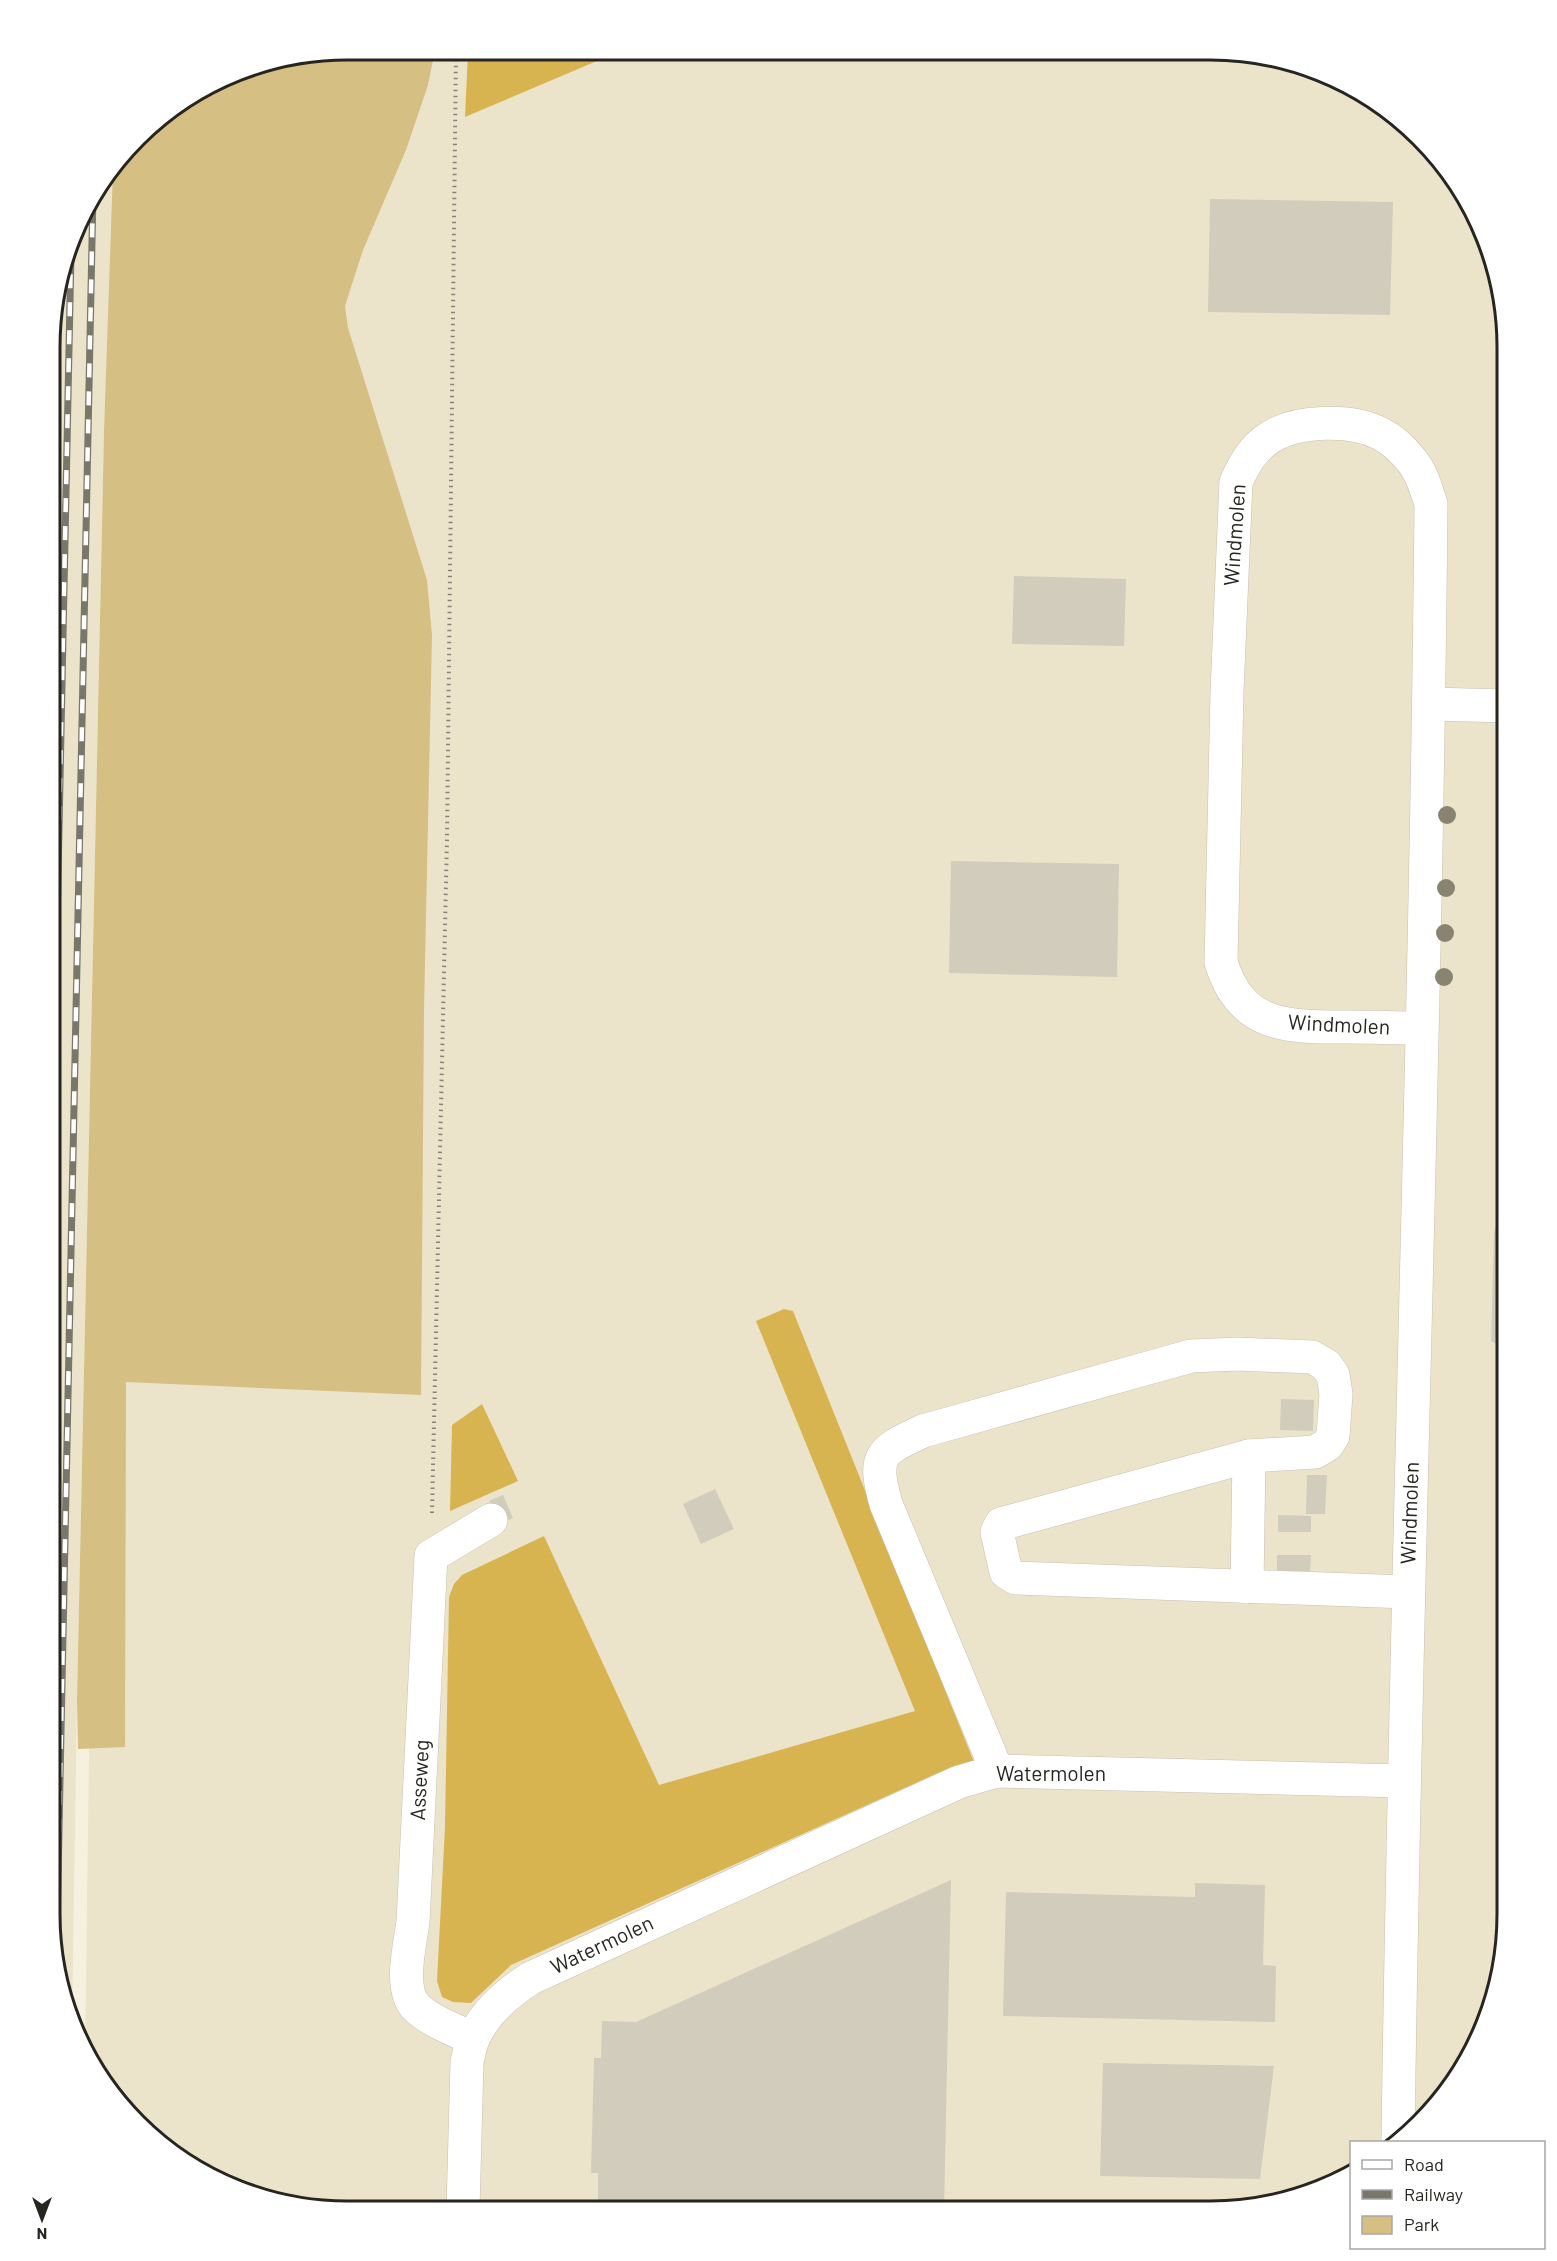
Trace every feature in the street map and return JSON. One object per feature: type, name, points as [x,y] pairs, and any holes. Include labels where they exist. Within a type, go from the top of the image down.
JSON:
[{"type":"street","name":"Windmolen","points":[[1403,1781],[1429,704],[1431,504],[1424,482],[1414,463],[1381,434],[1358,426],[1329,423],[1293,427],[1269,437],[1248,456],[1236,482],[1227,692],[1221,962],[1227,982],[1238,998],[1256,1013],[1273,1020],[1298,1027],[1421,1028]]},
{"type":"street","points":[[1429,704],[1497,706]]},
{"type":"street","points":[[997,1771],[885,1504],[878,1472],[882,1458],[891,1446],[923,1431],[1191,1356],[1237,1354],[1312,1357],[1326,1365],[1333,1376],[1336,1394],[1333,1436],[1327,1445],[1316,1452],[1249,1456],[1001,1524],[997,1532],[1006,1572],[1016,1578],[1408,1592]]},
{"type":"street","points":[[1247,1587],[1249,1456]]},
{"type":"street","points":[[431,1556],[491,1520]]},
{"type":"street","name":"Asseweg","points":[[431,1556],[413,1922],[407,1983],[409,1996],[414,2005],[473,2039]]},
{"type":"street","name":"Watermolen","points":[[463,2201],[467,2062],[473,2039],[484,2021],[514,1989],[531,1978],[959,1782],[997,1771],[1403,1781]]},
{"type":"street","points":[[1398,2131],[1403,1781]]},
{"type":"path","points":[[431,1556],[447,837],[456,60]]},
{"type":"shaded area","points":[[347,60],[468,60],[465,117],[599,60],[1210,60],[1247,62],[1302,75],[1337,90],[1385,119],[1413,144],[1438,172],[1467,220],[1487,273],[1495,310],[1497,347],[1497,1914],[1495,1951],[1482,2006],[1467,2041],[1438,2089],[1413,2117],[1386,2141],[1350,2141],[1350,2164],[1302,2186],[1247,2199],[1210,2201],[347,2201],[310,2199],[273,2191],[220,2171],[172,2142],[144,2117],[119,2089],[85,2031],[108,337],[104,431],[72,1997],[62,1951],[60,1914],[60,347],[62,310],[75,255],[90,220],[119,172],[144,144],[172,119],[220,90],[273,70],[310,62]]},
{"type":"shaded area","points":[[468,60],[599,60],[465,117]]},
{"type":"shaded area","points":[[784,1309],[793,1311],[974,1762],[938,1773],[511,1965],[471,2003],[453,2002],[442,1997],[437,1981],[445,1827],[449,1597],[454,1584],[462,1575],[544,1536],[659,1785],[915,1711],[756,1321]]},
{"type":"shaded area","points":[[482,1404],[518,1481],[450,1511],[452,1425]]},
{"type":"green space","points":[[433,60],[428,85],[406,150],[363,250],[345,306],[348,328],[427,580],[432,635],[424,1010],[421,1395],[126,1382],[125,1747],[78,1749],[77,1700],[104,431],[113,181],[131,158],[158,131],[188,108],[220,90],[255,75],[310,62]]},
{"type":"building","points":[[1210,199],[1393,202],[1390,315],[1208,312]]},
{"type":"building","points":[[1014,576],[1126,579],[1124,646],[1012,644]]},
{"type":"building","points":[[951,861],[1119,864],[1117,977],[949,973]]},
{"type":"building","points":[[1497,1222],[1497,1344],[1491,1341],[1494,1232]]},
{"type":"building","points":[[1281,1399],[1314,1400],[1313,1431],[1280,1430]]},
{"type":"building","points":[[1307,1475],[1327,1475],[1325,1514],[1306,1514]]},
{"type":"building","points":[[715,1489],[734,1529],[701,1544],[683,1504]]},
{"type":"building","points":[[503,1495],[513,1518],[499,1524],[489,1501]]},
{"type":"building","points":[[1278,1515],[1311,1516],[1311,1532],[1278,1532]]},
{"type":"building","points":[[1277,1555],[1311,1555],[1310,1571],[1277,1571]]},
{"type":"building","points":[[951,1880],[944,2201],[598,2201],[598,2173],[591,2173],[594,2058],[601,2058],[602,2021],[636,2022]]},
{"type":"building","points":[[1195,1883],[1265,1885],[1263,1965],[1276,1966],[1275,2022],[1003,2016],[1006,1892],[1195,1897]]},
{"type":"building","points":[[1103,2063],[1274,2066],[1260,2179],[1100,2176]]},
{"type":"railway","points":[[60,1781],[93,215]]},
{"type":"railway","points":[[60,780],[71,271]]}]
